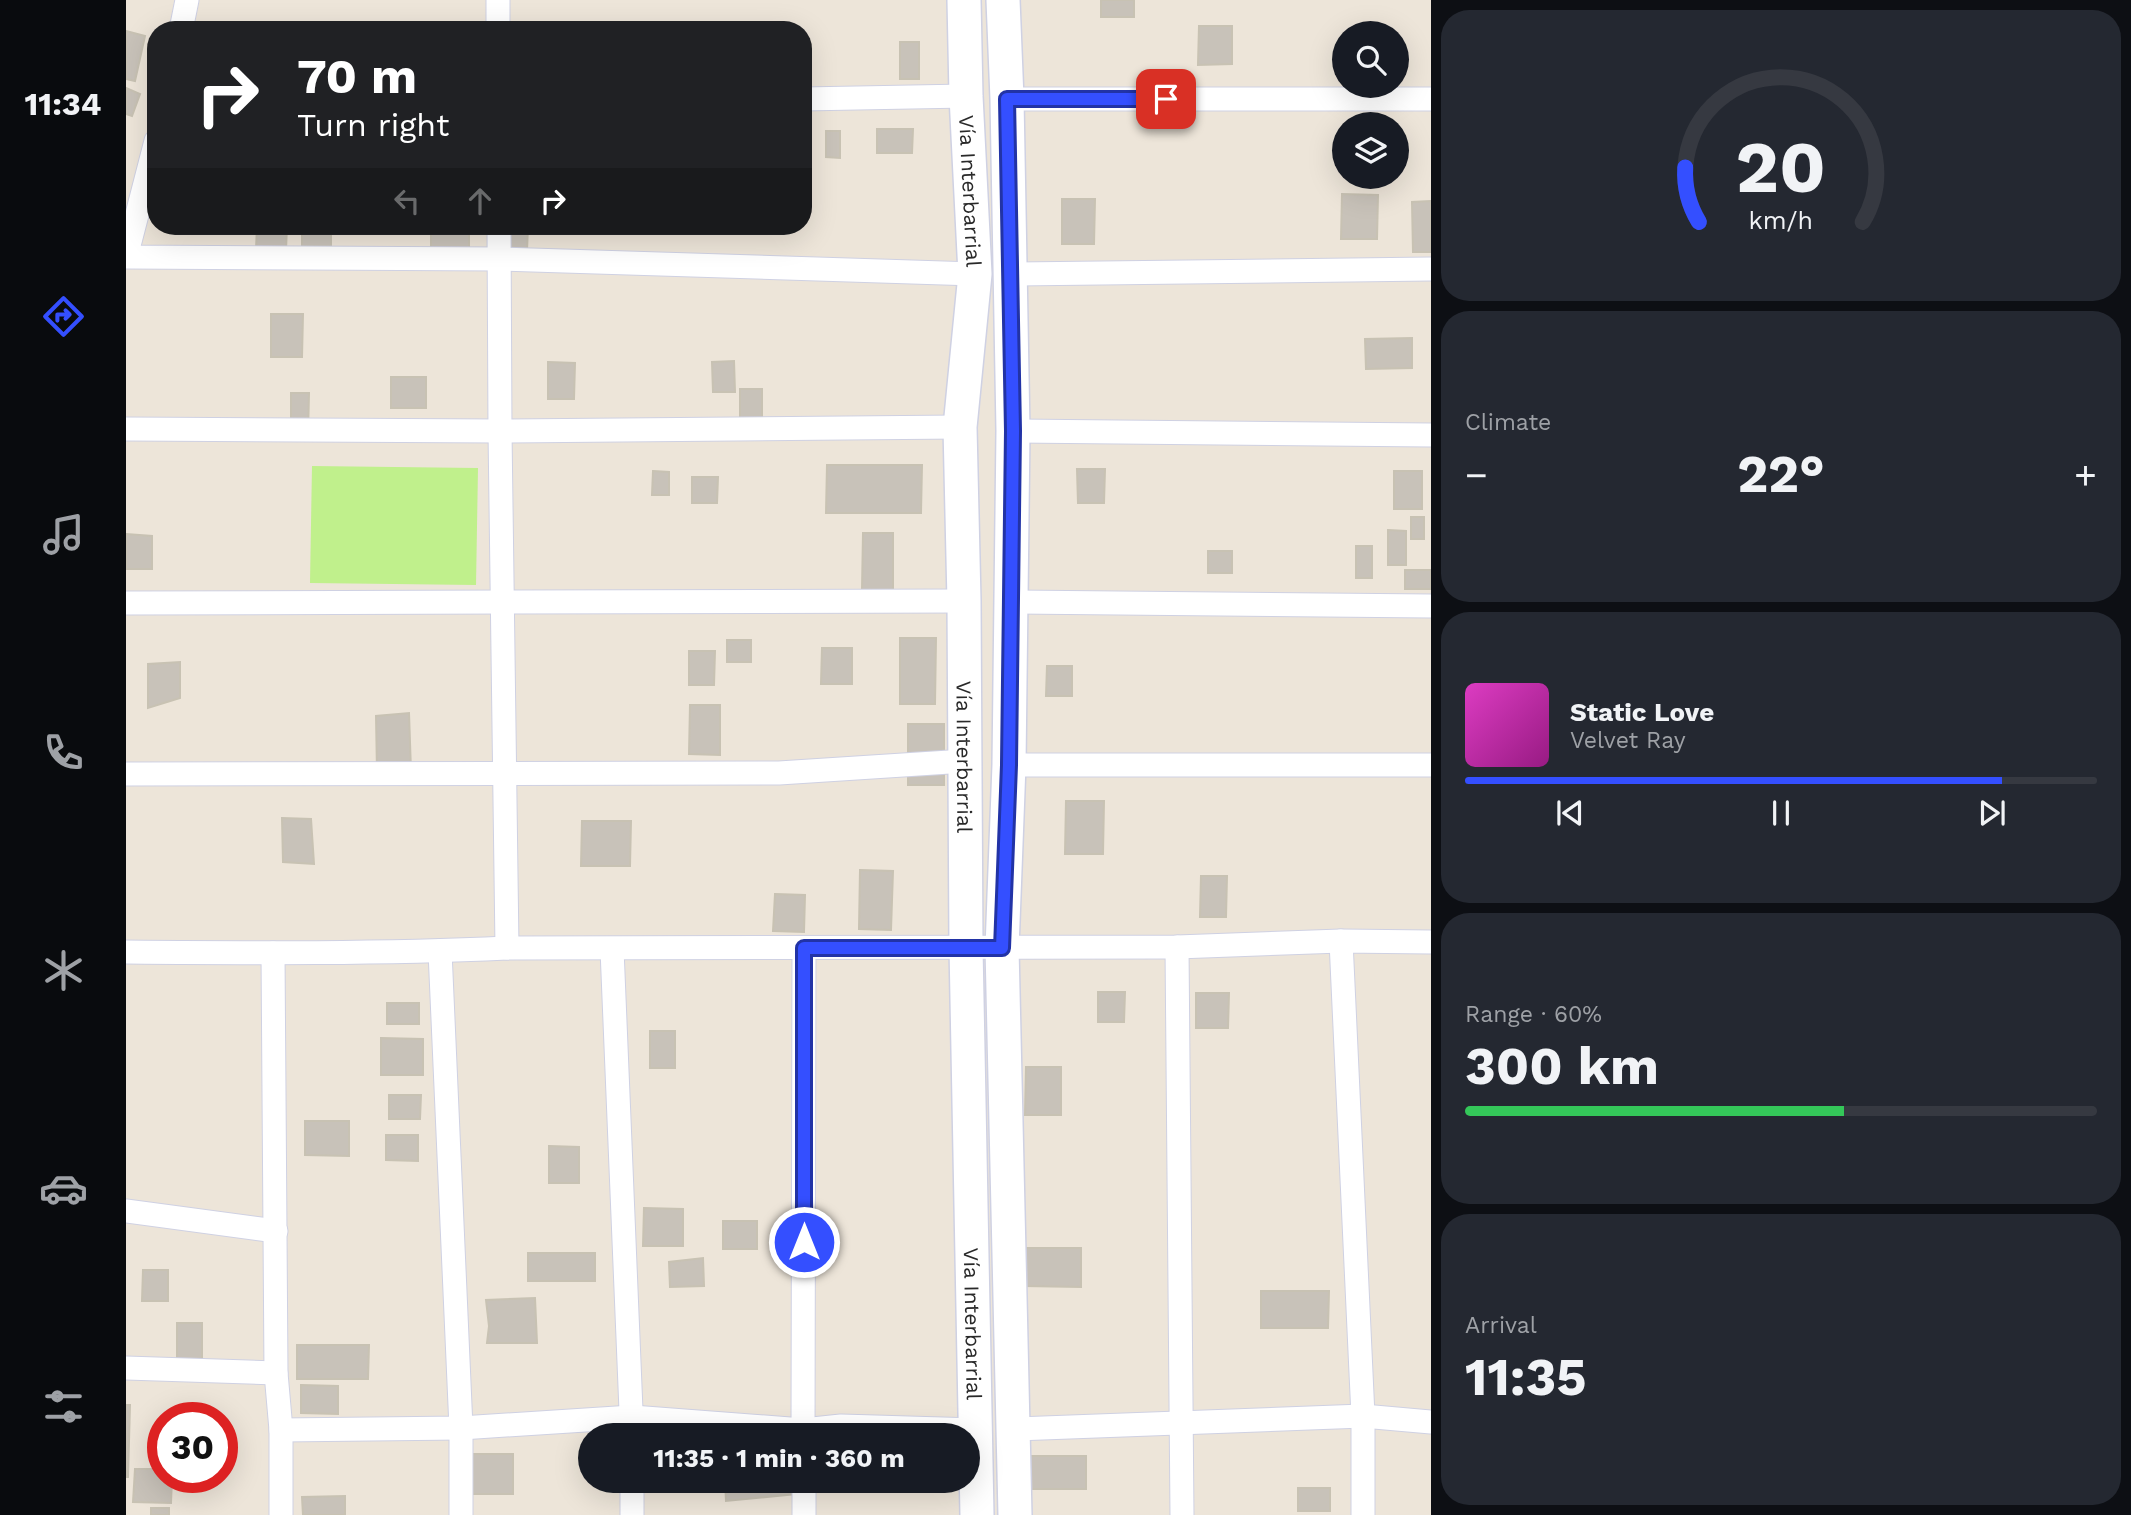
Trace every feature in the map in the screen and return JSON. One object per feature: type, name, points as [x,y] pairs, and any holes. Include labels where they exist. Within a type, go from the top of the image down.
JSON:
[{"type":"main road","name":"Vía Interbarrial","points":[[964,0],[975,274],[960,427],[966,947],[976,1423]]},
{"type":"main road","name":"Vía Interbarrial","points":[[1003,0],[1013,431],[1009,765],[1002,948],[1016,1515]]},
{"type":"main road","name":"Vía Interbarrial","points":[[977,1493],[977,1515]]},
{"type":"street","points":[[183,21],[187,0]]},
{"type":"street","points":[[498,0],[498,21]]},
{"type":"street","points":[[812,99],[966,96]]},
{"type":"street","points":[[1007,99],[1431,99]]},
{"type":"street","points":[[147,174],[127,248],[975,274]]},
{"type":"street","points":[[499,235],[503,774],[507,948]]},
{"type":"street","points":[[1010,274],[1431,269]]},
{"type":"street","points":[[126,429],[500,431],[960,427]]},
{"type":"street","points":[[1013,431],[1431,435]]},
{"type":"street","points":[[126,603],[964,601]]},
{"type":"street","points":[[1011,602],[1431,606]]},
{"type":"street","points":[[126,774],[779,773],[965,761]]},
{"type":"street","points":[[1009,765],[1431,765]]},
{"type":"street","points":[[1340,941],[1363,1416],[1363,1515]]},
{"type":"street","points":[[126,952],[273,953],[507,948],[1177,947],[1340,941],[1431,942]]},
{"type":"street","points":[[1177,947],[1182,1515]]},
{"type":"street","points":[[612,948],[632,1423]]},
{"type":"street","points":[[803,1423],[804,948]]},
{"type":"street","points":[[440,951],[461,1428],[461,1515]]},
{"type":"street","points":[[273,953],[276,1373],[281,1430],[281,1515]]},
{"type":"street","points":[[126,1211],[276,1231]]},
{"type":"street","points":[[126,1368],[276,1373]]},
{"type":"street","points":[[1015,1429],[1363,1416],[1431,1422]]},
{"type":"street","points":[[281,1430],[578,1427]]},
{"type":"street","points":[[632,1493],[632,1515]]},
{"type":"street","points":[[804,1493],[804,1515]]},
{"type":"green space","points":[[312,466],[478,468],[476,585],[310,583]]},
{"type":"building","points":[[1101,0],[1134,0],[1134,17],[1101,17]]},
{"type":"building","points":[[1199,26],[1232,26],[1232,64],[1198,65]]},
{"type":"building","points":[[126,31],[145,36],[135,81],[126,79]]},
{"type":"building","points":[[900,42],[919,42],[919,79],[900,79]]},
{"type":"building","points":[[126,88],[140,94],[132,116],[126,114]]},
{"type":"building","points":[[877,129],[913,129],[912,153],[877,153]]},
{"type":"building","points":[[826,131],[840,131],[840,158],[826,157]]},
{"type":"building","points":[[1342,194],[1378,195],[1377,239],[1341,239]]},
{"type":"building","points":[[1062,199],[1095,199],[1094,244],[1062,244]]},
{"type":"building","points":[[1431,201],[1431,252],[1413,252],[1412,202]]},
{"type":"building","points":[[257,235],[287,235],[286,250],[256,249]]},
{"type":"building","points":[[302,235],[331,235],[331,246],[302,246]]},
{"type":"building","points":[[431,235],[469,235],[469,253],[431,253]]},
{"type":"building","points":[[503,235],[528,235],[527,251],[502,250]]},
{"type":"building","points":[[271,314],[303,314],[302,357],[271,357]]},
{"type":"building","points":[[1412,338],[1412,368],[1366,369],[1365,339]]},
{"type":"building","points":[[734,361],[735,392],[713,392],[712,362]]},
{"type":"building","points":[[548,362],[575,363],[574,399],[548,399]]},
{"type":"building","points":[[391,377],[426,377],[426,408],[391,408]]},
{"type":"building","points":[[740,389],[762,389],[762,432],[740,432]]},
{"type":"building","points":[[291,393],[309,393],[308,435],[291,435]]},
{"type":"building","points":[[827,465],[922,465],[921,513],[826,513]]},
{"type":"building","points":[[1077,469],[1105,469],[1104,503],[1078,503]]},
{"type":"building","points":[[653,471],[669,472],[669,495],[652,495]]},
{"type":"building","points":[[1394,471],[1422,471],[1422,509],[1394,509]]},
{"type":"building","points":[[692,477],[718,477],[717,503],[692,503]]},
{"type":"building","points":[[1411,517],[1424,517],[1424,539],[1411,539]]},
{"type":"building","points":[[1388,530],[1406,531],[1406,565],[1388,565]]},
{"type":"building","points":[[863,533],[893,533],[893,590],[862,590]]},
{"type":"building","points":[[126,534],[152,536],[152,569],[126,569]]},
{"type":"building","points":[[1356,546],[1372,546],[1372,578],[1356,578]]},
{"type":"building","points":[[1208,551],[1232,551],[1232,573],[1208,573]]},
{"type":"building","points":[[1405,570],[1431,570],[1431,589],[1405,589]]},
{"type":"building","points":[[900,638],[936,638],[935,704],[900,704]]},
{"type":"building","points":[[727,640],[751,640],[751,662],[727,662]]},
{"type":"building","points":[[822,648],[852,648],[852,684],[821,684]]},
{"type":"building","points":[[689,651],[715,651],[714,685],[689,685]]},
{"type":"building","points":[[180,662],[180,698],[148,708],[148,664]]},
{"type":"building","points":[[1047,666],[1072,666],[1072,696],[1046,696]]},
{"type":"building","points":[[690,705],[720,705],[720,755],[689,754]]},
{"type":"building","points":[[409,713],[411,771],[377,772],[376,716]]},
{"type":"building","points":[[908,724],[944,724],[944,785],[908,785]]},
{"type":"building","points":[[1066,801],[1104,801],[1103,854],[1065,854]]},
{"type":"building","points":[[282,818],[311,819],[314,864],[283,862]]},
{"type":"building","points":[[582,821],[631,821],[630,866],[581,866]]},
{"type":"building","points":[[860,870],[893,871],[891,930],[859,929]]},
{"type":"building","points":[[1201,876],[1227,876],[1226,917],[1200,917]]},
{"type":"building","points":[[775,894],[805,895],[804,932],[773,931]]},
{"type":"building","points":[[1098,992],[1125,992],[1124,1022],[1098,1022]]},
{"type":"building","points":[[1196,993],[1229,993],[1228,1028],[1196,1028]]},
{"type":"building","points":[[387,1003],[419,1003],[419,1024],[387,1024]]},
{"type":"building","points":[[650,1031],[675,1031],[675,1068],[650,1068]]},
{"type":"building","points":[[381,1038],[423,1039],[423,1075],[381,1075]]},
{"type":"building","points":[[1026,1067],[1061,1067],[1061,1115],[1025,1115]]},
{"type":"building","points":[[389,1095],[421,1095],[420,1119],[389,1119]]},
{"type":"building","points":[[305,1121],[349,1121],[349,1156],[305,1155]]},
{"type":"building","points":[[386,1135],[418,1135],[418,1161],[386,1160]]},
{"type":"building","points":[[549,1146],[579,1147],[579,1183],[549,1183]]},
{"type":"building","points":[[644,1208],[683,1209],[683,1246],[643,1246]]},
{"type":"building","points":[[723,1221],[757,1221],[757,1249],[723,1249]]},
{"type":"building","points":[[1024,1248],[1081,1248],[1081,1287],[1024,1286]]},
{"type":"building","points":[[528,1253],[595,1253],[595,1281],[528,1281]]},
{"type":"building","points":[[703,1258],[704,1286],[670,1287],[669,1262]]},
{"type":"building","points":[[143,1270],[168,1270],[168,1301],[142,1301]]},
{"type":"building","points":[[1261,1291],[1329,1291],[1328,1328],[1261,1328]]},
{"type":"building","points":[[535,1298],[537,1343],[487,1343],[489,1326],[486,1300]]},
{"type":"building","points":[[177,1323],[202,1323],[202,1365],[177,1365]]},
{"type":"building","points":[[297,1345],[369,1345],[368,1379],[297,1379]]},
{"type":"building","points":[[301,1385],[338,1386],[338,1414],[301,1413]]},
{"type":"building","points":[[126,1405],[130,1405],[128,1477],[126,1477]]},
{"type":"building","points":[[473,1454],[513,1454],[513,1494],[473,1494]]},
{"type":"building","points":[[1026,1456],[1086,1456],[1086,1489],[1026,1489]]},
{"type":"building","points":[[135,1469],[147,1469],[147,1493],[171,1493],[171,1503],[133,1502]]},
{"type":"building","points":[[1298,1488],[1330,1488],[1330,1511],[1298,1511]]},
{"type":"building","points":[[726,1493],[796,1493],[796,1494],[726,1501]]},
{"type":"building","points":[[345,1496],[345,1515],[303,1515],[302,1497]]},
{"type":"building","points":[[151,1508],[169,1508],[169,1515],[151,1515]]},
{"type":"route","points":[[804,1242],[804,948],[1002,948],[1009,765],[1013,431],[1007,99],[1166,99]]}]
